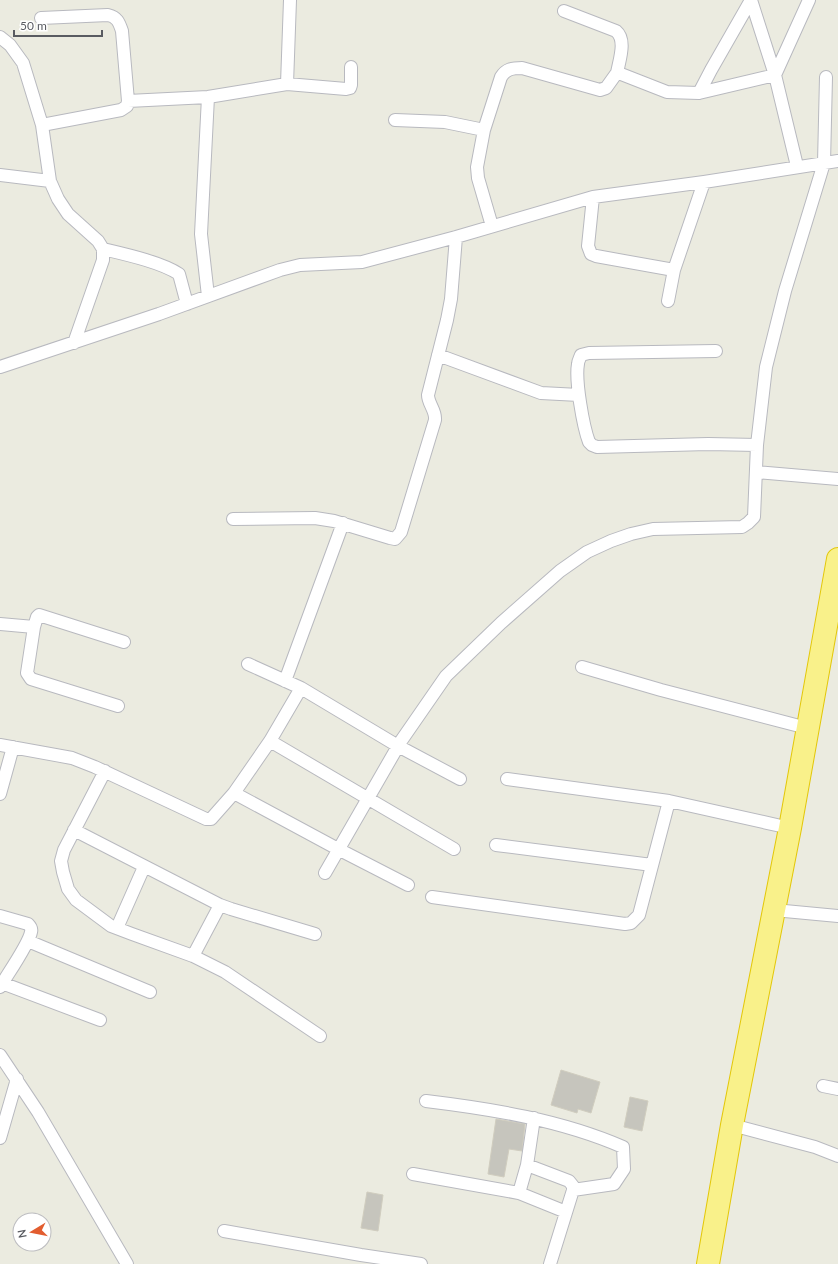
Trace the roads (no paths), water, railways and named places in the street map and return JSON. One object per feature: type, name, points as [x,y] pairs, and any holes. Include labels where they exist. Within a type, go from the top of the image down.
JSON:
[{"type":"highway","points":[[708,1264],[732,1125],[790,828],[838,559]]},
{"type":"street","points":[[287,84],[290,0]]},
{"type":"street","points":[[751,0],[774,76],[797,166]]},
{"type":"street","points":[[699,93],[751,0]]},
{"type":"street","points":[[774,76],[809,0]]},
{"type":"street","points":[[492,226],[478,178],[477,167],[484,130],[501,77],[505,70],[522,68],[600,90],[606,88],[618,73],[622,42],[620,34],[616,31],[564,12]]},
{"type":"street","points":[[41,18],[108,15],[116,18],[122,31],[128,102],[127,106],[121,110],[42,125]]},
{"type":"street","points":[[0,37],[10,45],[23,63],[42,125],[50,181],[58,199],[68,214],[98,242],[103,249],[102,264],[74,343]]},
{"type":"street","points":[[128,102],[208,97],[287,84],[349,89],[351,85],[351,67]]},
{"type":"street","points":[[618,73],[667,92],[699,93],[774,76]]},
{"type":"street","points":[[325,873],[398,746],[433,694],[450,672],[501,623],[560,571],[587,552],[631,534],[653,529],[742,527],[748,524],[754,517],[757,445],[766,367],[785,292],[824,163],[826,77]]},
{"type":"street","points":[[208,97],[201,234],[208,296]]},
{"type":"street","points":[[395,120],[445,122],[484,130]]},
{"type":"street","points":[[0,368],[187,304],[280,270],[300,265],[362,262],[456,237],[593,197],[704,182],[797,166],[838,161]]},
{"type":"street","points":[[0,175],[50,181]]},
{"type":"street","points":[[668,301],[674,270],[704,182]]},
{"type":"street","points":[[593,197],[588,246],[590,254],[674,270]]},
{"type":"street","points":[[233,519],[315,518],[343,523],[395,539],[401,532],[434,420],[434,412],[428,400],[428,395],[448,320],[456,237]]},
{"type":"street","points":[[103,249],[173,270],[179,274],[187,304]]},
{"type":"street","points":[[716,350],[589,353],[581,355],[577,372],[579,395],[588,442],[597,447],[708,444],[757,445]]},
{"type":"street","points":[[438,355],[541,393],[579,395]]},
{"type":"street","points":[[756,472],[838,479]]},
{"type":"street","points":[[285,681],[343,523]]},
{"type":"street","points":[[118,706],[30,679],[27,673],[37,617],[43,616],[124,642]]},
{"type":"street","points":[[0,624],[34,627]]},
{"type":"street","points":[[248,664],[301,688],[398,746],[460,779]]},
{"type":"street","points":[[582,667],[661,690],[807,728]]},
{"type":"street","points":[[0,745],[72,758],[105,771],[206,819],[211,819],[234,793],[270,741],[301,688]]},
{"type":"street","points":[[270,741],[454,849]]},
{"type":"street","points":[[0,794],[13,747]]},
{"type":"street","points":[[105,771],[64,850],[61,862],[68,889],[76,900],[111,926],[193,956],[225,972],[320,1036]]},
{"type":"street","points":[[507,779],[669,801],[790,828]]},
{"type":"street","points":[[234,793],[338,849],[408,884]]},
{"type":"street","points":[[432,897],[625,924],[631,923],[639,915],[669,801]]},
{"type":"street","points":[[74,830],[220,905],[315,934]]},
{"type":"street","points":[[496,845],[652,865]]},
{"type":"street","points":[[117,928],[144,866]]},
{"type":"street","points":[[193,956],[220,905]]},
{"type":"street","points":[[774,910],[838,916]]},
{"type":"street","points":[[0,916],[28,924],[31,927],[32,932],[1,985],[100,1020]]},
{"type":"street","points":[[28,941],[150,992]]},
{"type":"street","points":[[2,1061],[17,1079],[38,1112],[127,1264]]},
{"type":"street","points":[[0,1138],[17,1079]]},
{"type":"street","points":[[823,1086],[838,1089]]},
{"type":"street","points":[[426,1101],[461,1105],[534,1118],[604,1138],[623,1147],[624,1169],[614,1184],[573,1190]]},
{"type":"street","points":[[519,1193],[527,1165],[534,1118]]},
{"type":"street","points":[[732,1125],[815,1147],[838,1156]]},
{"type":"street","points":[[527,1165],[569,1181],[573,1186],[550,1264]]},
{"type":"street","points":[[413,1174],[519,1193],[566,1212]]},
{"type":"street","points":[[224,1231],[422,1264]]}]
